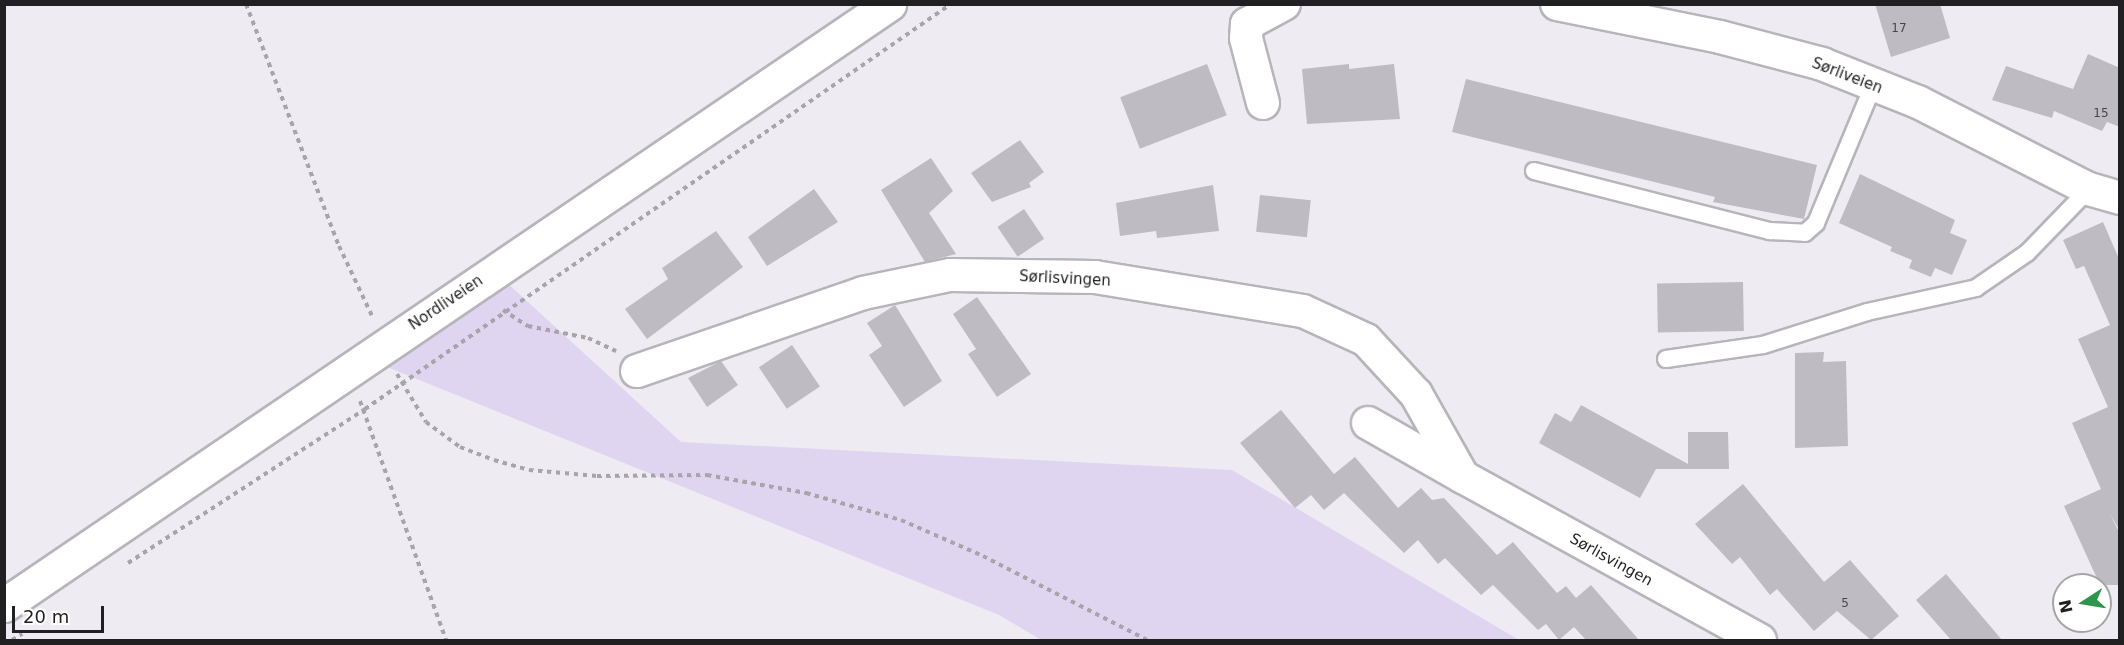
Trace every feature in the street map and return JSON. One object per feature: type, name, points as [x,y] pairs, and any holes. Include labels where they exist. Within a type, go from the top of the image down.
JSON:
[{"type":"main road","name":"Nordliveien","points":[[4,605],[342,373],[889,4]]},
{"type":"street","points":[[1263,103],[1246,38],[1247,24],[1284,4]]},
{"type":"street","name":"Sørliveien","points":[[1557,4],[1667,14],[1822,64],[1918,102],[2089,189],[2120,198]]},
{"type":"street","name":"Sørlisvingen","points":[[637,371],[896,286],[950,275],[1095,277],[1303,311],[1366,340],[1416,394],[1463,477]]},
{"type":"street","name":"Sørlisvingen","points":[[1368,423],[1760,640]]},
{"type":"lane","points":[[1534,171],[1770,231],[1804,233],[1816,223],[1873,86]]},
{"type":"lane","points":[[1666,359],[1763,345],[1867,312],[1976,288],[2027,253],[2089,189]]},
{"type":"path","points":[[246,4],[339,246],[400,381],[415,408],[440,434],[494,460],[529,470],[597,476],[707,475],[806,493],[901,520],[962,547],[1147,640]]},
{"type":"path","points":[[116,571],[365,409],[400,381],[951,4]]},
{"type":"path","points":[[503,310],[528,327],[610,346],[637,371]]},
{"type":"path","points":[[342,373],[365,409],[446,640]]},
{"type":"path","points":[[12,640],[31,628]]},
{"type":"shaded area","points":[[494,271],[681,442],[1232,470],[1519,640],[1041,640],[999,615],[365,358]]},
{"type":"building","points":[[1875,4],[1940,4],[1950,38],[1891,57]]},
{"type":"building","points":[[2088,54],[2120,68],[2120,127],[2107,122],[2102,131],[2054,111],[2052,118],[1992,100],[2006,66],[2073,89]]},
{"type":"building","points":[[1207,64],[1227,115],[1140,149],[1120,97]]},
{"type":"building","points":[[1349,64],[1349,69],[1394,64],[1400,119],[1307,124],[1302,69]]},
{"type":"building","points":[[1466,79],[1817,165],[1804,219],[1713,202],[1715,197],[1452,132]]},
{"type":"building","points":[[1020,140],[1044,172],[1029,183],[1031,187],[992,202],[971,173]]},
{"type":"building","points":[[931,158],[953,191],[929,213],[956,254],[925,262],[881,190]]},
{"type":"building","points":[[1860,174],[1955,220],[1950,233],[1967,240],[1952,275],[1935,268],[1931,277],[1909,268],[1912,260],[1890,251],[1892,247],[1839,223]]},
{"type":"building","points":[[1213,185],[1219,231],[1157,238],[1156,231],[1120,236],[1116,203]]},
{"type":"building","points":[[814,189],[838,222],[767,266],[748,237]]},
{"type":"building","points":[[1260,195],[1311,200],[1307,237],[1256,232]]},
{"type":"building","points":[[1024,209],[1044,239],[1018,257],[997,227]]},
{"type":"building","points":[[2103,222],[2120,261],[2120,531],[2110,514],[2120,534],[2120,585],[2112,585],[2112,573],[2095,573],[2064,506],[2101,489],[2072,423],[2108,407],[2078,339],[2110,325],[2084,266],[2076,269],[2063,240]]},
{"type":"building","points":[[716,231],[743,267],[647,339],[625,309],[668,279],[662,268]]},
{"type":"building","points":[[1743,282],[1744,331],[1658,332],[1657,284]]},
{"type":"building","points":[[977,297],[1031,374],[997,397],[968,354],[976,349],[953,314]]},
{"type":"building","points":[[895,305],[942,381],[904,407],[869,355],[882,346],[867,323]]},
{"type":"building","points":[[792,345],[820,386],[787,409],[759,367]]},
{"type":"building","points":[[1824,352],[1823,362],[1846,361],[1848,446],[1795,448],[1795,353]]},
{"type":"building","points":[[721,361],[738,385],[707,407],[688,378]]},
{"type":"building","points":[[1581,405],[1688,464],[1688,432],[1728,432],[1729,469],[1656,469],[1640,498],[1539,443],[1555,413],[1571,422]]},
{"type":"building","points":[[1281,410],[1334,474],[1355,457],[1398,508],[1421,488],[1432,500],[1444,498],[1497,555],[1513,542],[1557,593],[1566,586],[1576,598],[1591,585],[1639,640],[1586,640],[1574,627],[1559,640],[1546,624],[1538,630],[1493,585],[1481,595],[1445,558],[1438,564],[1418,540],[1404,553],[1344,493],[1324,510],[1311,495],[1295,508],[1240,443]]},
{"type":"building","points":[[1743,484],[1824,582],[1850,560],[1899,616],[1871,640],[1837,611],[1814,631],[1777,589],[1770,595],[1740,557],[1732,564],[1695,524]]},
{"type":"building","points":[[1946,574],[2002,640],[1951,640],[1916,600]]}]
